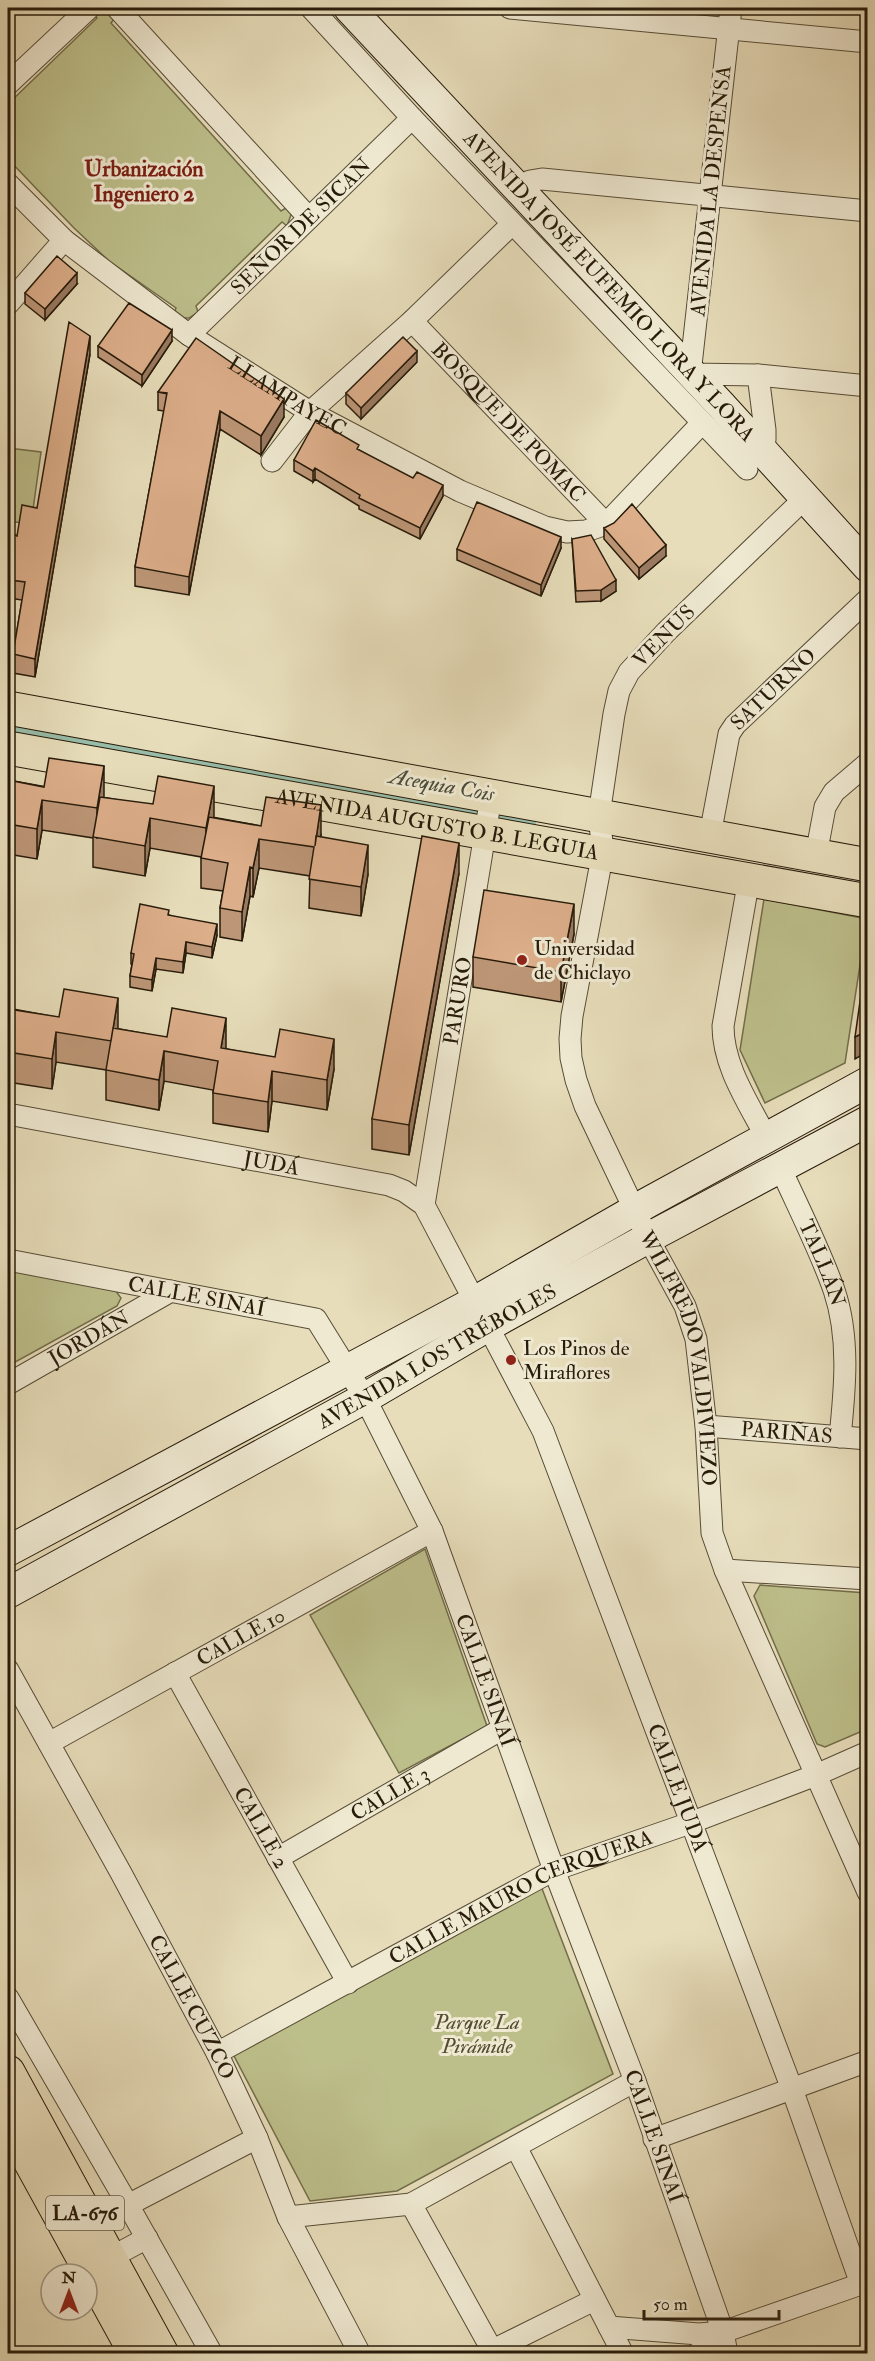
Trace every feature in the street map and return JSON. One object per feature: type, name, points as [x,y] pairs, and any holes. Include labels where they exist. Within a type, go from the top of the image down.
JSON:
[{"type":"main road","name":"AVENIDA JOSÉ EUFEMIO LORA Y LORA","points":[[349,8],[690,374],[753,458],[805,498],[867,567]]},
{"type":"main road","name":"AVENIDA AUGUSTO B. LEGUIA","points":[[8,708],[867,865]]},
{"type":"main road","name":"AVENIDA AUGUSTO B. LEGUIA","points":[[8,748],[603,852],[867,901]]},
{"type":"main road","name":"AVENIDA LOS TRÉBOLES","points":[[8,1593],[365,1398],[481,1314],[634,1210],[867,1082]]},
{"type":"main road","name":"AVENIDA LOS TRÉBOLES","points":[[8,1551],[346,1369],[481,1314],[648,1238],[867,1121]]},
{"type":"main road","name":"LA-676","points":[[8,2072],[162,2354]]},
{"type":"main road","name":"LA-676","points":[[8,2121],[136,2354]]},
{"type":"street","points":[[8,84],[89,8]]},
{"type":"street","points":[[117,8],[309,218]]},
{"type":"street","points":[[311,8],[412,118],[702,423],[753,458],[765,440],[758,375]]},
{"type":"street","points":[[510,8],[730,18],[867,42]]},
{"type":"street","name":"AVENIDA LA DESPENSA","points":[[690,374],[712,195],[730,18]]},
{"type":"street","name":"SEÑOR DE SICAN","points":[[189,335],[412,118]]},
{"type":"street","points":[[517,188],[530,181],[542,179],[867,211]]},
{"type":"street","name":"LLAMPAYEC","points":[[8,184],[64,240],[189,335],[310,412],[460,491],[545,528],[567,532],[586,531],[606,524]]},
{"type":"street","points":[[272,461],[310,412],[412,321],[512,224]]},
{"type":"street","points":[[8,304],[64,240]]},
{"type":"street","name":"BOSQUE DE POMAC","points":[[412,321],[606,524]]},
{"type":"street","points":[[690,374],[758,375],[867,386]]},
{"type":"street","points":[[606,524],[702,423]]},
{"type":"street","name":"VENUS","points":[[599,816],[614,714],[619,691],[629,672],[666,632],[805,498]]},
{"type":"street","name":"SATURNO","points":[[710,835],[729,734],[735,725],[867,599]]},
{"type":"street","points":[[816,855],[825,807],[834,792],[867,763]]},
{"type":"street","name":"PARURO","points":[[424,1205],[491,798]]},
{"type":"street","name":"WILFREDO VALDIVIEZO","points":[[599,816],[603,852],[572,1016],[570,1039],[576,1080],[585,1106],[634,1210],[685,1306],[696,1339],[706,1426],[712,1533],[725,1570],[867,1892]]},
{"type":"street","points":[[749,879],[723,1026],[723,1041],[726,1058],[766,1137]]},
{"type":"street","name":"JUDÁ","points":[[8,1114],[389,1185],[404,1191],[424,1205]]},
{"type":"street","name":"TALLÁN","points":[[780,1167],[835,1291],[843,1332],[846,1384],[840,1437]]},
{"type":"street","points":[[424,1205],[481,1314]]},
{"type":"street","name":"CALLE SINAÍ","points":[[8,1260],[316,1319],[365,1398],[432,1530],[502,1729],[635,2081],[723,2332],[727,2354]]},
{"type":"street","name":"JORDÁN","points":[[8,1384],[171,1291]]},
{"type":"street","name":"CALLE JUDÁ","points":[[481,1314],[543,1431],[864,2285]]},
{"type":"street","name":"PARIÑAS","points":[[706,1426],[867,1439]]},
{"type":"street","name":"CALLE 10","points":[[49,1743],[432,1530]]},
{"type":"street","points":[[725,1570],[867,1579]]},
{"type":"street","name":"CALLE CUZCO","points":[[8,1670],[218,2054],[257,2138],[288,2217],[360,2354]]},
{"type":"street","name":"CALLE 2","points":[[176,1673],[348,1983]]},
{"type":"street","name":"CALLE 3","points":[[278,1858],[502,1729]]},
{"type":"street","name":"CALLE MAURO CERQUERA","points":[[218,2054],[554,1870],[690,1823],[816,1775],[867,1752]]},
{"type":"street","points":[[8,1998],[212,2354]]},
{"type":"street","points":[[654,2139],[867,2061]]},
{"type":"street","points":[[288,2217],[411,2204],[635,2081]]},
{"type":"street","points":[[128,2205],[257,2138]]},
{"type":"street","points":[[516,2147],[623,2354]]},
{"type":"street","points":[[411,2204],[489,2352],[594,2300]]},
{"type":"street","points":[[110,2258],[147,2238]]},
{"type":"street","points":[[609,2327],[699,2334],[723,2332],[864,2285]]},
{"type":"street","points":[[697,2354],[723,2332]]},
{"type":"green space","points":[[99,11],[106,11],[115,18],[111,23],[281,211],[286,208],[292,212],[287,226],[282,222],[196,306],[198,312],[189,318],[182,318],[174,313],[176,308],[109,261],[8,159],[8,104],[97,18],[95,16]]},
{"type":"green space","points":[[8,448],[41,452],[31,524],[8,521]]},
{"type":"green space","points":[[764,899],[867,919],[845,1063],[765,1103],[740,1050]]},
{"type":"green space","points":[[8,1270],[115,1290],[121,1298],[117,1306],[8,1366]]},
{"type":"green space","points":[[425,1549],[487,1726],[399,1773],[310,1615]]},
{"type":"green space","points":[[760,1585],[867,1593],[867,1729],[825,1747],[817,1744],[754,1596]]},
{"type":"green space","name":"Parque La Pirámide","points":[[541,1886],[613,2074],[397,2191],[310,2201],[233,2054]]},
{"type":"building","points":[[57,256],[77,273],[45,309],[25,293]]},
{"type":"building","points":[[129,303],[172,330],[142,375],[98,346]]},
{"type":"building","points":[[69,322],[90,336],[35,659],[13,654],[25,582],[10,580],[8,531],[17,536],[22,505],[37,508]]},
{"type":"building","points":[[403,337],[417,351],[361,408],[346,393]]},
{"type":"building","points":[[196,338],[284,399],[261,436],[220,411],[189,577],[135,567],[167,393],[158,392]]},
{"type":"building","points":[[316,420],[359,445],[357,449],[413,478],[417,472],[443,485],[420,528],[359,498],[360,495],[315,468],[313,471],[294,460]]},
{"type":"building","points":[[477,502],[561,537],[541,585],[457,549]]},
{"type":"building","points":[[632,504],[666,545],[639,568],[604,528],[614,523]]},
{"type":"building","points":[[591,535],[616,580],[601,590],[576,591],[572,539]]},
{"type":"building","points":[[49,758],[104,766],[97,808],[42,800],[37,829],[8,824],[8,780],[44,787]]},
{"type":"building","points":[[158,776],[214,786],[206,828],[150,818],[145,846],[93,837],[100,797],[153,804]]},
{"type":"building","points":[[266,797],[321,805],[316,836],[368,845],[361,887],[309,879],[314,847],[259,839],[253,868],[250,867],[242,912],[220,908],[228,863],[201,858],[209,817],[261,826]]},
{"type":"building","points":[[422,836],[459,843],[409,1125],[372,1119]]},
{"type":"building","points":[[484,890],[574,904],[561,972],[473,957]]},
{"type":"building","points":[[140,904],[169,910],[168,915],[217,924],[212,947],[186,942],[183,962],[156,958],[152,980],[130,976],[134,954],[131,953]]},
{"type":"building","points":[[867,952],[867,1031],[855,1037]]},
{"type":"building","points":[[8,978],[13,979],[8,1007]]},
{"type":"building","points":[[64,989],[118,998],[111,1041],[56,1032],[52,1059],[8,1052],[8,1009],[59,1017]]},
{"type":"building","points":[[172,1008],[226,1018],[221,1048],[275,1057],[280,1029],[334,1039],[327,1080],[272,1071],[268,1102],[213,1093],[218,1061],[164,1051],[159,1080],[106,1070],[113,1028],[167,1037]]},
{"type":"waterway","name":"Acequia Cois","points":[[8,730],[526,824]]},
{"type":"place","name":"Universidad de Chiclayo","points":[[522,960]]},
{"type":"place","name":"Los Pinos de Miraflores","points":[[511,1360]]},
{"type":"district","name":"Urbanización Ingeniero 2","points":[[144,182]]}]
